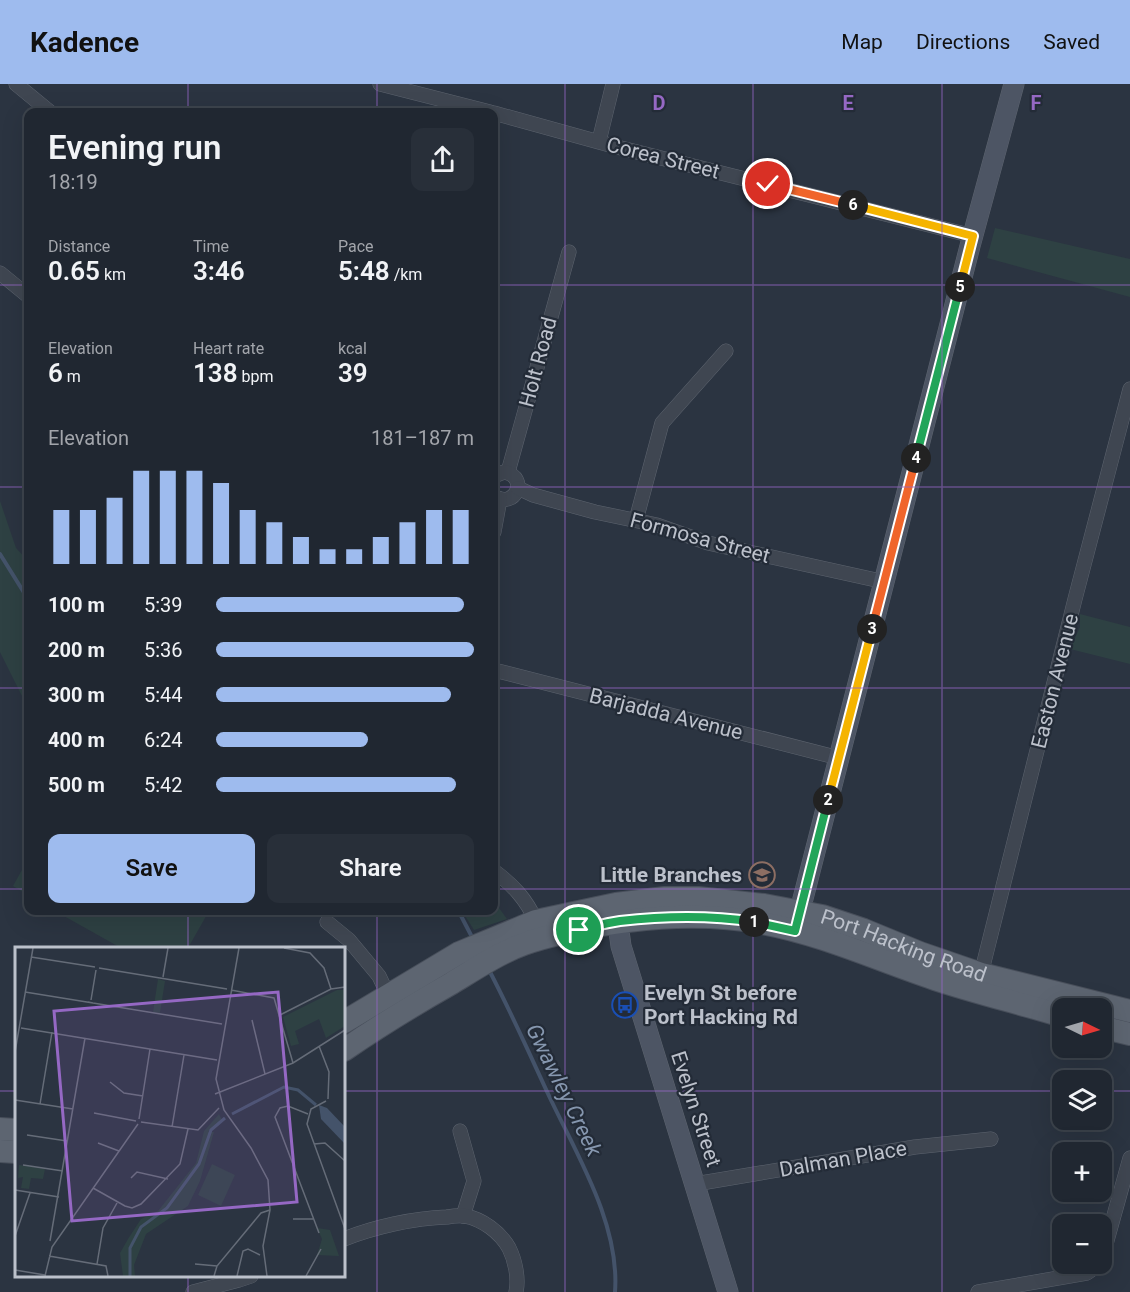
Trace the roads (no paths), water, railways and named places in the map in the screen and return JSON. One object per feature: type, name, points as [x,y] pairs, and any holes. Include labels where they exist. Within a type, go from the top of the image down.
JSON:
[{"type":"main road","name":"Port Hacking Road","points":[[503,944],[524,944],[665,898],[698,898],[764,905],[857,950],[935,979],[1052,1013]]},
{"type":"main road","name":"Port Hacking Road","points":[[345,1021],[388,995],[465,963],[503,944],[536,921],[617,913]]},
{"type":"main road","name":"Port Hacking Road","points":[[797,921],[822,916],[981,974],[1130,1011]]},
{"type":"main road","name":"Port Hacking Road","points":[[345,1049],[465,963]]},
{"type":"main road","points":[[1112,1025],[1130,1027]]},
{"type":"main road","points":[[1112,1029],[1130,1034]]},
{"type":"main road","points":[[0,1129],[15,1130]]},
{"type":"main road","points":[[0,1151],[15,1152]]},
{"type":"street","points":[[16,84],[45,108]]},
{"type":"street","name":"Corea Street","points":[[380,84],[430,90],[479,108]]},
{"type":"street","points":[[599,141],[614,84]]},
{"type":"street","points":[[797,921],[1014,84]]},
{"type":"street","name":"Corea Street","points":[[498,115],[973,236]]},
{"type":"street","name":"Holt Road","points":[[508,472],[569,252]]},
{"type":"street","points":[[0,273],[24,293]]},
{"type":"street","points":[[636,520],[662,423],[726,351]]},
{"type":"street","name":"Easton Avenue","points":[[981,974],[1130,389]]},
{"type":"street","points":[[498,473],[508,472],[514,477],[518,488],[512,498],[506,500],[498,498]]},
{"type":"street","name":"Formosa Street","points":[[518,488],[532,495],[584,509],[657,525],[708,543],[885,582]]},
{"type":"street","name":"Barjadda Avenue","points":[[498,671],[839,758]]},
{"type":"street","points":[[498,875],[520,894],[536,921]]},
{"type":"street","name":"Evelyn Street","points":[[617,913],[621,946],[728,1292]]},
{"type":"street","points":[[327,922],[349,940],[379,976],[388,995]]},
{"type":"street","points":[[460,1131],[474,1181],[463,1216]]},
{"type":"street","name":"Dalman Place","points":[[695,1184],[915,1147],[992,1139]]},
{"type":"street","points":[[1112,1223],[1130,1158]]},
{"type":"street","points":[[345,1239],[361,1232],[429,1217],[463,1216],[489,1226],[507,1244],[516,1269],[516,1292]]},
{"type":"street","points":[[978,1292],[1003,1290],[1082,1274]]},
{"type":"street","points":[[193,1292],[247,1277]]},
{"type":"waterway","name":"Gwawley Creek","points":[[0,554],[24,593]]},
{"type":"waterway","name":"Gwawley Creek","points":[[461,915],[473,939]]},
{"type":"waterway","name":"Gwawley Creek","points":[[489,970],[595,1192],[611,1242],[615,1267],[615,1292]]},
{"type":"place","name":"Little Branches","points":[[762,875]]},
{"type":"place","name":"Evelyn St before Port Hacking Rd","points":[[625,1005]]}]
